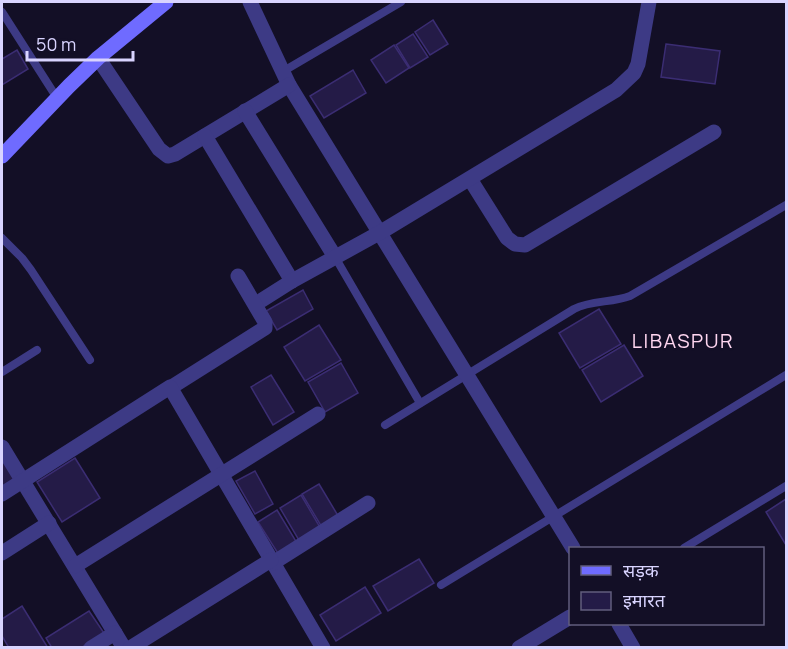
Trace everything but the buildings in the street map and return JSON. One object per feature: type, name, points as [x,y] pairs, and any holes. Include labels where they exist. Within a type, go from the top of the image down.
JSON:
[{"type":"street","points":[[2,156],[98,58],[166,2]]},
{"type":"street","points":[[250,2],[285,78],[572,547]]},
{"type":"street","points":[[262,300],[381,232],[616,90],[634,73],[638,64],[649,2]]},
{"type":"street","points":[[98,58],[163,154],[168,156],[175,154],[245,111],[285,78]]},
{"type":"street","points":[[245,111],[335,258]]},
{"type":"street","points":[[470,179],[507,238],[515,244],[525,244],[714,132]]},
{"type":"street","points":[[205,136],[292,281]]},
{"type":"street","points":[[2,494],[264,328],[265,322],[238,276]]},
{"type":"street","points":[[170,388],[322,648]]},
{"type":"street","points":[[75,566],[318,414]]},
{"type":"street","points":[[2,447],[124,648]]},
{"type":"street","points":[[130,648],[368,503]]},
{"type":"street","points":[[2,553],[49,523]]},
{"type":"street","points":[[519,648],[569,618]]},
{"type":"street","points":[[620,625],[633,648]]},
{"type":"street","points":[[91,648],[114,633]]},
{"type":"lane","points":[[285,78],[401,2]]},
{"type":"lane","points":[[2,12],[57,98]]},
{"type":"lane","points":[[385,426],[574,309],[630,296],[786,205]]},
{"type":"lane","points":[[2,238],[26,264],[90,360]]},
{"type":"lane","points":[[335,258],[420,404]]},
{"type":"lane","points":[[2,372],[37,350]]},
{"type":"lane","points":[[441,585],[786,375]]},
{"type":"lane","points":[[687,547],[786,486]]},
{"type":"district","name":"LIBASPUR","points":[[683,341]]}]
